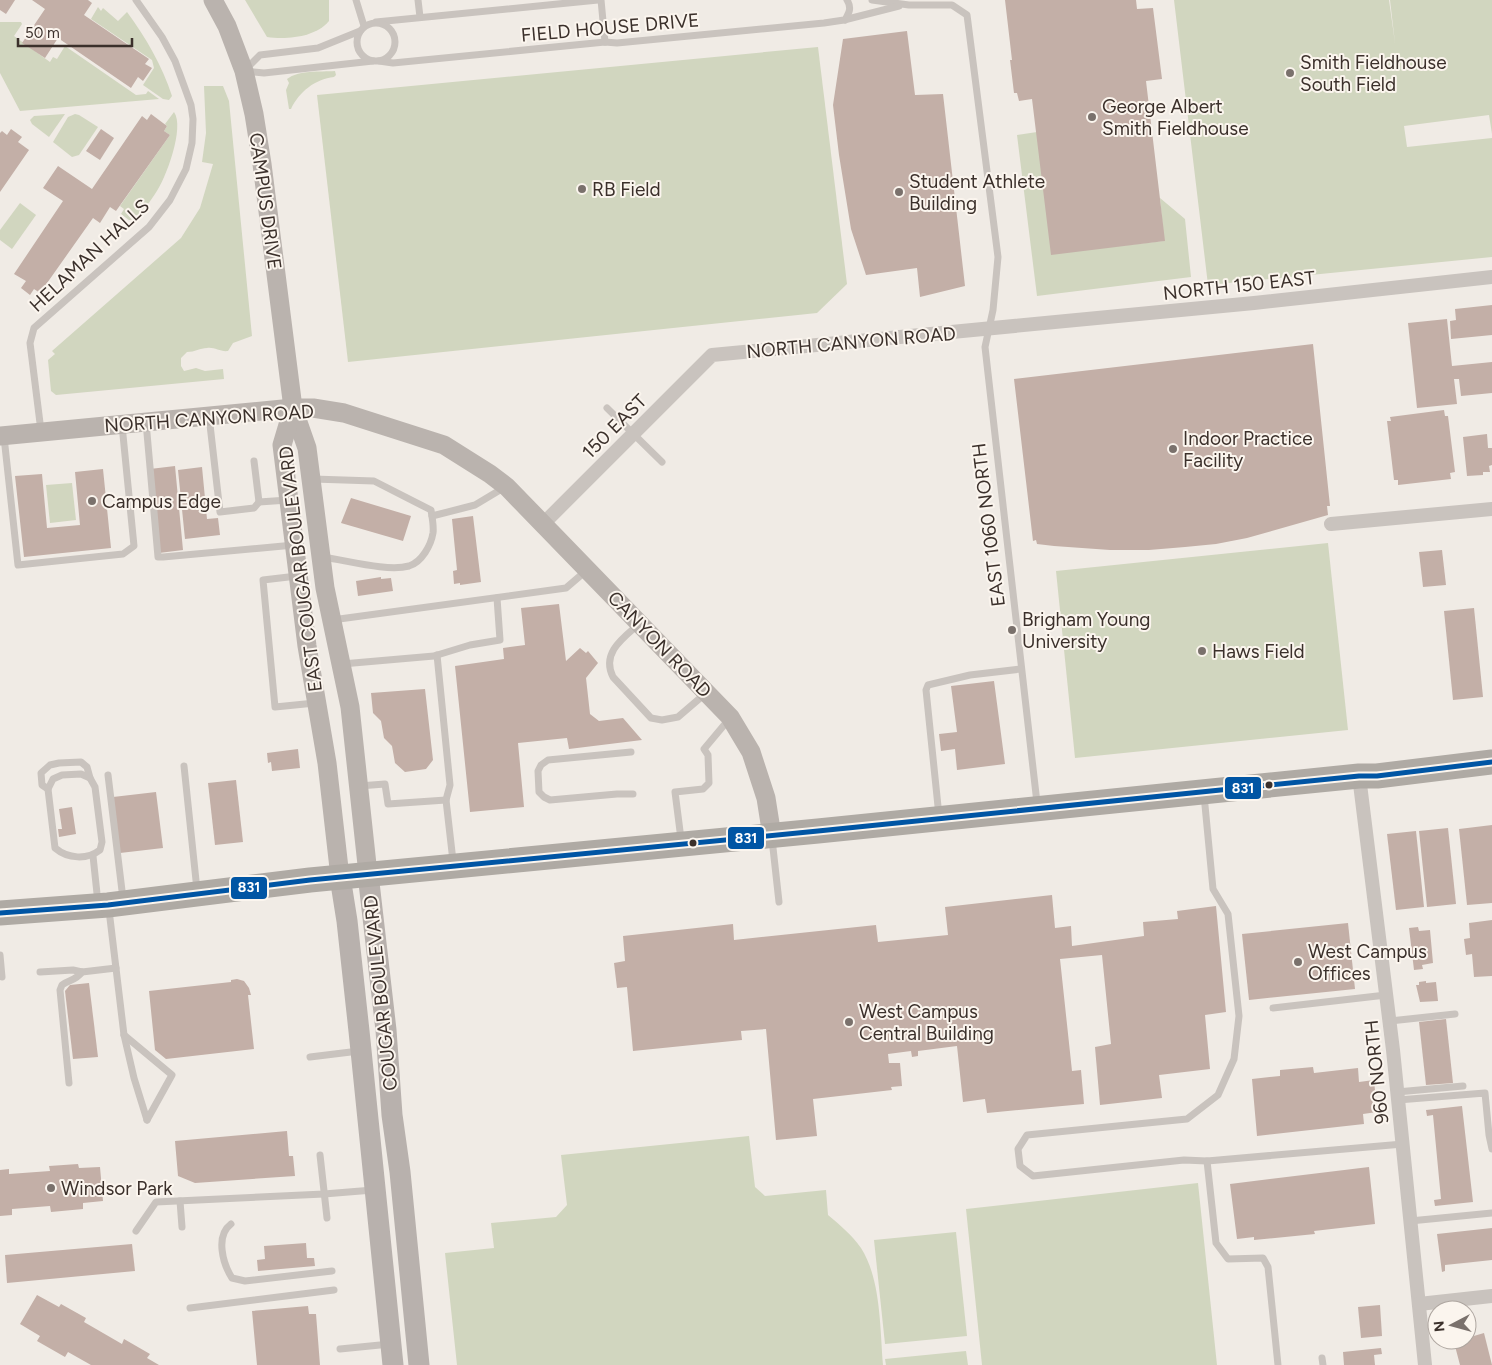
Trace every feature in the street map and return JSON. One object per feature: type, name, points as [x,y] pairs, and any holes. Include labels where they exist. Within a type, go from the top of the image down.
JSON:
[{"type":"highway","points":[[0,913],[110,904],[368,874],[772,836],[1359,776],[1377,776],[1492,762]]},
{"type":"main road","name":"CAMPUS DRIVE","points":[[213,0],[227,26],[244,70],[262,164],[293,408]]},
{"type":"main road","name":"NORTH CANYON ROAD","points":[[2,435],[293,408],[313,408],[344,413],[444,446]]},
{"type":"main road","name":"EAST COUGAR BOULEVARD","points":[[293,408],[307,448],[321,557],[331,612]]},
{"type":"main road","name":"EAST COUGAR BOULEVARD","points":[[293,408],[282,445],[298,576],[318,711]]},
{"type":"main road","name":"CANYON ROAD","points":[[444,446],[490,474],[507,487],[730,717],[751,752],[766,798],[772,836]]},
{"type":"main road","name":"COUGAR BOULEVARD","points":[[331,612],[350,707],[386,1030],[392,1115],[400,1172],[419,1365]]},
{"type":"main road","name":"COUGAR BOULEVARD","points":[[318,711],[327,763],[361,1051],[392,1355]]},
{"type":"street","name":"NORTH 150 EAST","points":[[990,327],[1254,303],[1492,277]]},
{"type":"street","name":"NORTH CANYON ROAD","points":[[712,355],[990,327]]},
{"type":"street","name":"150 EAST","points":[[543,524],[712,355]]},
{"type":"street","points":[[1331,524],[1492,509]]},
{"type":"street","name":"960 NORTH","points":[[1359,776],[1390,1022],[1425,1365]]},
{"type":"street","points":[[1419,1304],[1492,1296]]},
{"type":"lane","name":"HELAMAN HALLS","points":[[41,432],[30,343],[34,328],[149,227],[170,200],[186,169],[192,144],[194,119],[191,105],[175,61],[162,36],[136,0]]},
{"type":"lane","points":[[244,70],[260,55],[318,48],[362,29],[376,22],[387,26],[394,36],[395,43],[390,54],[376,61],[367,58],[358,49],[357,43],[362,29],[356,0]]},
{"type":"lane","points":[[418,0],[420,17]]},
{"type":"lane","points":[[600,0],[605,42]]},
{"type":"lane","name":"FIELD HOUSE DRIVE","points":[[376,22],[600,0]]},
{"type":"lane","points":[[844,20],[850,12],[847,0]]},
{"type":"lane","name":"FIELD HOUSE DRIVE","points":[[872,0],[909,4],[952,5],[967,16],[998,257],[990,327]]},
{"type":"lane","name":"FIELD HOUSE DRIVE","points":[[244,70],[264,73],[376,61],[393,64],[605,42],[617,43],[824,24],[909,4]]},
{"type":"lane","name":"EAST 1060 NORTH","points":[[990,327],[985,347],[1038,809]]},
{"type":"lane","points":[[607,408],[662,462]]},
{"type":"lane","points":[[209,416],[220,512],[254,508],[259,502],[288,500]]},
{"type":"lane","points":[[146,422],[158,556],[163,558],[294,545]]},
{"type":"lane","points":[[2,435],[18,565],[123,554],[134,546],[122,424]]},
{"type":"lane","points":[[254,461],[259,502]]},
{"type":"lane","points":[[311,479],[374,481],[431,510],[432,516],[433,532],[430,547],[411,566],[392,568],[321,557]]},
{"type":"lane","points":[[432,516],[476,504],[507,487]]},
{"type":"lane","points":[[331,612],[498,598],[566,588],[588,570]]},
{"type":"lane","points":[[298,576],[263,580],[275,707],[318,711]]},
{"type":"lane","points":[[341,664],[437,655],[470,645],[500,640],[498,598]]},
{"type":"lane","points":[[639,624],[614,648],[609,662],[613,677],[650,718],[662,720],[678,717],[706,693]]},
{"type":"lane","points":[[437,655],[450,785],[446,800],[454,866]]},
{"type":"lane","points":[[940,819],[929,730],[926,690],[928,685],[970,675],[1021,669]]},
{"type":"lane","points":[[682,844],[675,792],[703,789],[709,783],[708,756],[704,749],[730,717]]},
{"type":"lane","points":[[631,752],[548,760],[541,764],[538,771],[540,792],[544,798],[550,800],[633,794]]},
{"type":"lane","points":[[48,789],[42,784],[41,773],[50,765],[80,762],[87,767],[95,787],[102,842],[100,850],[93,856],[68,856],[56,848],[48,789],[53,779],[62,775],[81,774],[90,778]]},
{"type":"lane","points":[[184,766],[198,893]]},
{"type":"lane","points":[[108,776],[110,904],[116,968],[124,1035],[134,1078],[147,1120],[172,1075],[124,1035]]},
{"type":"lane","points":[[359,786],[386,784],[388,804],[446,800]]},
{"type":"lane","points":[[1204,793],[1213,889],[1228,914],[1239,1016],[1234,1059],[1218,1095],[1187,1119],[1027,1135],[1018,1149],[1020,1166],[1033,1176],[1184,1160],[1207,1161],[1402,1144]]},
{"type":"lane","name":"CANYON ROAD","points":[[772,836],[779,902]]},
{"type":"lane","points":[[93,856],[110,904]]},
{"type":"lane","points":[[0,956],[2,977]]},
{"type":"lane","points":[[40,972],[73,970],[82,972],[116,968]]},
{"type":"lane","points":[[69,1083],[60,990],[62,985],[68,981],[73,981],[82,972]]},
{"type":"lane","points":[[1273,1008],[1386,994]]},
{"type":"lane","points":[[1390,1022],[1455,1014]]},
{"type":"lane","points":[[310,1057],[361,1051]]},
{"type":"lane","points":[[1398,1096],[1463,1086]]},
{"type":"lane","points":[[1398,1096],[1485,1093],[1492,1149]]},
{"type":"lane","points":[[320,1155],[327,1218]]},
{"type":"lane","points":[[1207,1161],[1216,1244],[1228,1259],[1263,1258],[1268,1267],[1278,1365]]},
{"type":"lane","points":[[136,1231],[156,1202],[376,1190]]},
{"type":"lane","points":[[180,1201],[182,1226]]},
{"type":"lane","points":[[1410,1221],[1492,1212]]},
{"type":"lane","points":[[231,1224],[226,1228],[222,1239],[225,1267],[232,1278],[245,1281],[332,1271]]},
{"type":"lane","points":[[190,1308],[334,1290]]},
{"type":"lane","points":[[340,1349],[392,1355]]},
{"type":"green space","points":[[245,0],[329,0],[329,21],[317,31],[309,34],[283,38],[267,37]]},
{"type":"green space","name":"Smith Fieldhouse South Field","points":[[1174,0],[1389,0],[1395,43],[1390,0],[1492,0],[1492,134],[1489,115],[1404,126],[1407,147],[1492,138],[1492,257],[1208,285]]},
{"type":"green space","points":[[98,7],[101,11],[103,8],[118,21],[127,12],[147,42],[158,63],[172,96],[169,100],[163,99],[143,85],[154,68],[152,60],[91,19]]},
{"type":"green space","points":[[0,22],[21,22],[22,24],[14,36],[50,62],[53,57],[57,59],[65,46],[136,95],[146,94],[148,91],[159,99],[20,111],[0,73]]},
{"type":"green space","name":"RB Field","points":[[818,47],[847,284],[817,313],[348,362],[317,95]]},
{"type":"green space","points":[[335,71],[336,75],[334,77],[320,80],[308,87],[298,97],[291,109],[289,109],[286,90],[289,83],[287,79],[297,74]]},
{"type":"green space","points":[[204,86],[223,86],[229,101],[252,336],[233,343],[228,351],[204,348],[187,352],[181,358],[181,366],[184,371],[196,368],[205,371],[223,369],[224,379],[56,395],[51,391],[48,360],[55,354],[52,351],[181,238],[200,208],[213,164],[202,162],[206,133]]},
{"type":"green space","points":[[174,112],[177,119],[176,141],[164,177],[145,208],[138,216],[136,215],[135,219],[129,220],[121,214],[124,209],[120,206],[170,135],[164,131],[167,126],[165,124]]},
{"type":"green space","points":[[65,114],[49,137],[32,124],[30,120],[34,116]]},
{"type":"green space","points":[[75,114],[98,127],[79,155],[72,157],[53,142],[68,117]]},
{"type":"green space","points":[[1037,132],[1109,247],[1164,241],[1160,198],[1185,219],[1191,277],[1037,296],[1017,135]]},
{"type":"green space","points":[[20,203],[36,215],[12,249],[0,240],[0,230]]},
{"type":"green space","points":[[72,483],[76,520],[50,523],[46,485]]},
{"type":"green space","name":"Haws Field","points":[[1328,543],[1348,730],[1075,758],[1056,571]]},
{"type":"green space","points":[[749,1136],[755,1187],[765,1196],[826,1190],[828,1215],[850,1234],[861,1248],[868,1260],[876,1289],[883,1365],[457,1365],[445,1253],[494,1248],[491,1223],[556,1217],[567,1205],[561,1155]]},
{"type":"green space","points":[[1198,1183],[1217,1365],[982,1365],[966,1209]]},
{"type":"green space","points":[[956,1232],[967,1336],[885,1344],[874,1240]]},
{"type":"green space","points":[[966,1351],[968,1365],[886,1365],[885,1359]]},
{"type":"building","points":[[0,0],[15,0],[6,14],[0,10]]},
{"type":"building","points":[[32,0],[88,0],[92,3],[84,15],[149,59],[145,64],[152,68],[143,81],[138,77],[131,88],[58,38],[45,58],[22,43],[45,9]]},
{"type":"building","name":"George Albert Smith Fieldhouse","points":[[1005,0],[1136,0],[1137,9],[1153,8],[1162,79],[1146,81],[1165,241],[1051,255],[1032,99],[1019,101],[1017,93],[1014,93]]},
{"type":"building","name":"Student Athlete Building","points":[[907,31],[915,95],[943,94],[965,286],[920,297],[917,268],[866,275],[851,229],[833,105],[843,39]]},
{"type":"building","points":[[151,114],[167,126],[164,131],[170,135],[116,211],[110,207],[100,223],[93,218],[40,293],[34,289],[30,295],[21,288],[26,281],[14,274],[63,201],[43,188],[58,166],[92,189],[142,116],[147,120]]},
{"type":"building","points":[[11,129],[22,137],[18,142],[29,150],[0,192],[0,133],[2,131],[7,135]]},
{"type":"building","points":[[101,129],[114,138],[100,160],[86,151]]},
{"type":"building","points":[[1492,305],[1492,335],[1451,339],[1450,321],[1456,320],[1455,309]]},
{"type":"building","points":[[1447,319],[1452,366],[1492,362],[1492,393],[1461,396],[1459,379],[1454,379],[1457,404],[1417,408],[1408,323]]},
{"type":"building","name":"Indoor Practice Facility","points":[[1313,344],[1330,506],[1327,506],[1328,515],[1247,538],[1185,547],[1149,550],[1110,550],[1054,546],[1037,544],[1036,540],[1033,541],[1014,379]]},
{"type":"building","points":[[1444,410],[1445,416],[1448,416],[1455,472],[1450,473],[1451,479],[1398,485],[1398,480],[1394,480],[1387,421],[1391,421],[1390,417]]},
{"type":"building","points":[[1487,434],[1488,448],[1492,448],[1490,472],[1483,472],[1483,475],[1467,476],[1463,437]]},
{"type":"building","points":[[175,466],[183,550],[159,553],[150,469]]},
{"type":"building","points":[[202,467],[207,519],[218,518],[220,535],[185,539],[178,470]]},
{"type":"building","name":"Campus Edge","points":[[103,469],[111,548],[24,557],[15,476],[42,474],[47,528],[80,525],[75,472]]},
{"type":"building","points":[[351,498],[411,516],[403,541],[341,523]]},
{"type":"building","points":[[473,516],[481,582],[454,584],[453,571],[457,570],[452,519]]},
{"type":"building","points":[[1442,550],[1446,585],[1423,587],[1419,552]]},
{"type":"building","points":[[381,577],[381,579],[391,578],[393,591],[358,596],[356,581]]},
{"type":"building","points":[[559,604],[566,661],[580,648],[586,653],[588,651],[598,663],[586,678],[590,714],[599,721],[623,718],[642,740],[569,749],[567,738],[518,743],[524,807],[470,812],[455,666],[504,659],[503,648],[525,645],[521,608]]},
{"type":"building","points":[[1474,608],[1483,697],[1453,700],[1444,611]]},
{"type":"building","points":[[994,681],[1005,764],[957,770],[955,749],[941,751],[939,734],[957,732],[951,686]]},
{"type":"building","points":[[425,689],[433,760],[426,769],[405,772],[395,763],[392,746],[384,738],[381,721],[373,713],[371,693]]},
{"type":"building","points":[[298,749],[300,768],[272,771],[271,762],[268,763],[267,753]]},
{"type":"building","points":[[236,780],[243,842],[215,845],[208,783]]},
{"type":"building","points":[[156,792],[163,848],[120,853],[113,797]]},
{"type":"building","points":[[72,807],[76,834],[59,837],[58,829],[62,829],[59,809]]},
{"type":"building","points":[[1492,825],[1492,903],[1467,905],[1459,829]]},
{"type":"building","points":[[1448,828],[1456,904],[1427,907],[1419,831]]},
{"type":"building","points":[[1416,831],[1424,907],[1396,910],[1387,834]]},
{"type":"building","name":"West Campus Central Building","points":[[1052,895],[1055,928],[1071,926],[1072,946],[1144,936],[1143,922],[1178,919],[1177,911],[1216,906],[1226,1012],[1205,1015],[1210,1069],[1159,1075],[1162,1098],[1100,1105],[1095,1047],[1111,1044],[1102,955],[1060,959],[1072,1071],[1081,1070],[1084,1104],[987,1113],[985,1099],[963,1102],[957,1046],[918,1051],[918,1056],[912,1057],[911,1051],[888,1054],[889,1063],[900,1063],[902,1086],[891,1087],[892,1090],[813,1099],[817,1136],[776,1140],[766,1029],[741,1031],[742,1040],[633,1051],[627,987],[617,988],[614,963],[625,961],[623,936],[733,924],[734,940],[876,925],[878,942],[948,935],[945,907]]},
{"type":"building","points":[[1492,920],[1492,976],[1474,977],[1472,954],[1466,955],[1464,939],[1470,938],[1469,923]]},
{"type":"building","name":"West Campus Offices","points":[[1348,923],[1355,989],[1249,1000],[1242,934]]},
{"type":"building","points":[[1418,927],[1419,931],[1430,930],[1433,963],[1422,965],[1423,969],[1414,970],[1409,928]]},
{"type":"building","points":[[231,980],[244,981],[251,995],[248,995],[254,1049],[166,1059],[155,1050],[149,991],[231,982]]},
{"type":"building","points":[[1426,981],[1426,983],[1436,982],[1438,1001],[1420,1002],[1416,985],[1419,985],[1419,982]]},
{"type":"building","points":[[89,983],[98,1057],[73,1059],[65,991],[70,985]]},
{"type":"building","points":[[1446,1019],[1453,1083],[1426,1085],[1419,1022]]},
{"type":"building","points":[[1313,1067],[1314,1073],[1358,1068],[1359,1082],[1374,1080],[1377,1112],[1363,1114],[1364,1124],[1257,1136],[1252,1079],[1280,1076],[1280,1070]]},
{"type":"building","points":[[1462,1106],[1473,1202],[1435,1206],[1434,1200],[1441,1199],[1433,1115],[1427,1116],[1426,1110]]},
{"type":"building","points":[[287,1131],[289,1156],[293,1156],[295,1176],[195,1183],[178,1176],[175,1141]]},
{"type":"building","name":"Windsor Park","points":[[78,1164],[79,1168],[100,1167],[103,1201],[83,1203],[83,1209],[51,1212],[50,1206],[12,1209],[12,1215],[0,1216],[0,1170],[9,1169],[9,1174],[50,1171],[49,1166]]},
{"type":"building","points":[[1369,1167],[1375,1224],[1314,1231],[1315,1234],[1254,1240],[1254,1237],[1237,1239],[1230,1184]]},
{"type":"building","points":[[1492,1228],[1492,1260],[1445,1265],[1445,1271],[1442,1272],[1437,1234]]},
{"type":"building","points":[[306,1243],[307,1258],[314,1258],[315,1266],[258,1271],[257,1260],[265,1259],[264,1246]]},
{"type":"building","points":[[132,1244],[135,1271],[7,1283],[5,1255]]},
{"type":"building","points":[[37,1295],[59,1307],[61,1304],[86,1318],[84,1322],[122,1344],[124,1339],[150,1354],[147,1358],[159,1365],[91,1365],[68,1352],[65,1357],[37,1341],[40,1336],[20,1324]]},
{"type":"building","points":[[1380,1305],[1382,1336],[1361,1338],[1358,1307]]},
{"type":"building","points":[[308,1306],[309,1314],[316,1314],[320,1365],[257,1365],[252,1311]]},
{"type":"building","points":[[1484,1333],[1492,1365],[1460,1365],[1456,1350],[1477,1350],[1477,1335]]},
{"type":"building","points":[[1381,1348],[1382,1354],[1374,1355],[1375,1365],[1344,1365],[1343,1352]]},
{"type":"transit line","name":"831","points":[[0,913],[108,905],[310,880],[1359,776],[1377,776],[1492,762]]},
{"type":"place","name":"Smith Fieldhouse South Field","points":[[1290,73]]},
{"type":"place","name":"George Albert Smith Fieldhouse","points":[[1092,117]]},
{"type":"place","name":"RB Field","points":[[582,189]]},
{"type":"place","name":"Student Athlete Building","points":[[899,192]]},
{"type":"place","name":"Indoor Practice Facility","points":[[1173,449]]},
{"type":"place","name":"Campus Edge","points":[[92,501]]},
{"type":"place","name":"Brigham Young University","points":[[1012,630]]},
{"type":"place","name":"Haws Field","points":[[1202,651]]},
{"type":"place","name":"West Campus Offices","points":[[1298,962]]},
{"type":"place","name":"West Campus Central Building","points":[[849,1022]]},
{"type":"place","name":"Windsor Park","points":[[51,1188]]}]
